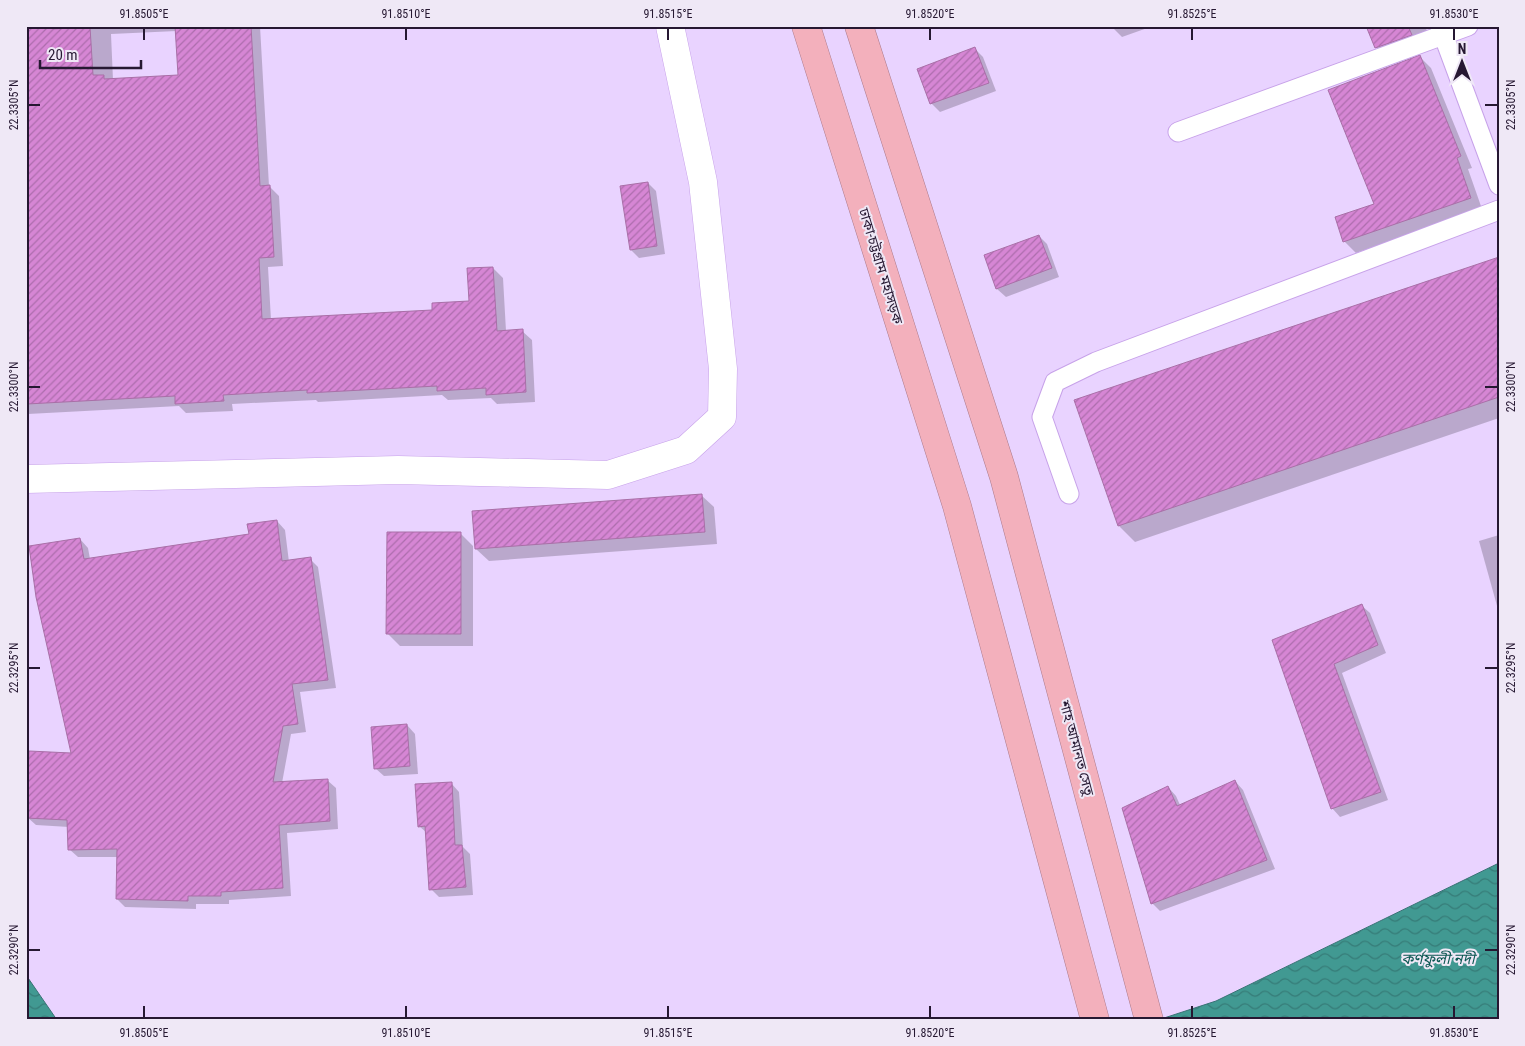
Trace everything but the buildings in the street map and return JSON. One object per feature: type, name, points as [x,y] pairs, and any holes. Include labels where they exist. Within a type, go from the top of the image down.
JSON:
[{"type":"highway","name":"ঢাকা-চট্টগ্রাম মহাসড়ক","points":[[806,26],[957,506],[1095,1020]]},
{"type":"highway","name":"শাহ আমানত সেতু","points":[[859,26],[1004,477],[1149,1020]]},
{"type":"main road","points":[[26,479],[398,470],[608,474],[686,450],[722,417],[723,369],[703,182],[670,26]]},
{"type":"lane","points":[[1178,132],[1442,31],[1468,26]]},
{"type":"lane","points":[[1442,31],[1499,185]]},
{"type":"lane","points":[[1069,494],[1042,417],[1054,382],[1096,362],[1499,210]]},
{"type":"water","name":"কর্ণফুলী নদী","points":[[1499,863],[1499,1020],[1158,1020],[1216,1001]]},
{"type":"water","points":[[26,975],[57,1020],[26,1020]]}]
